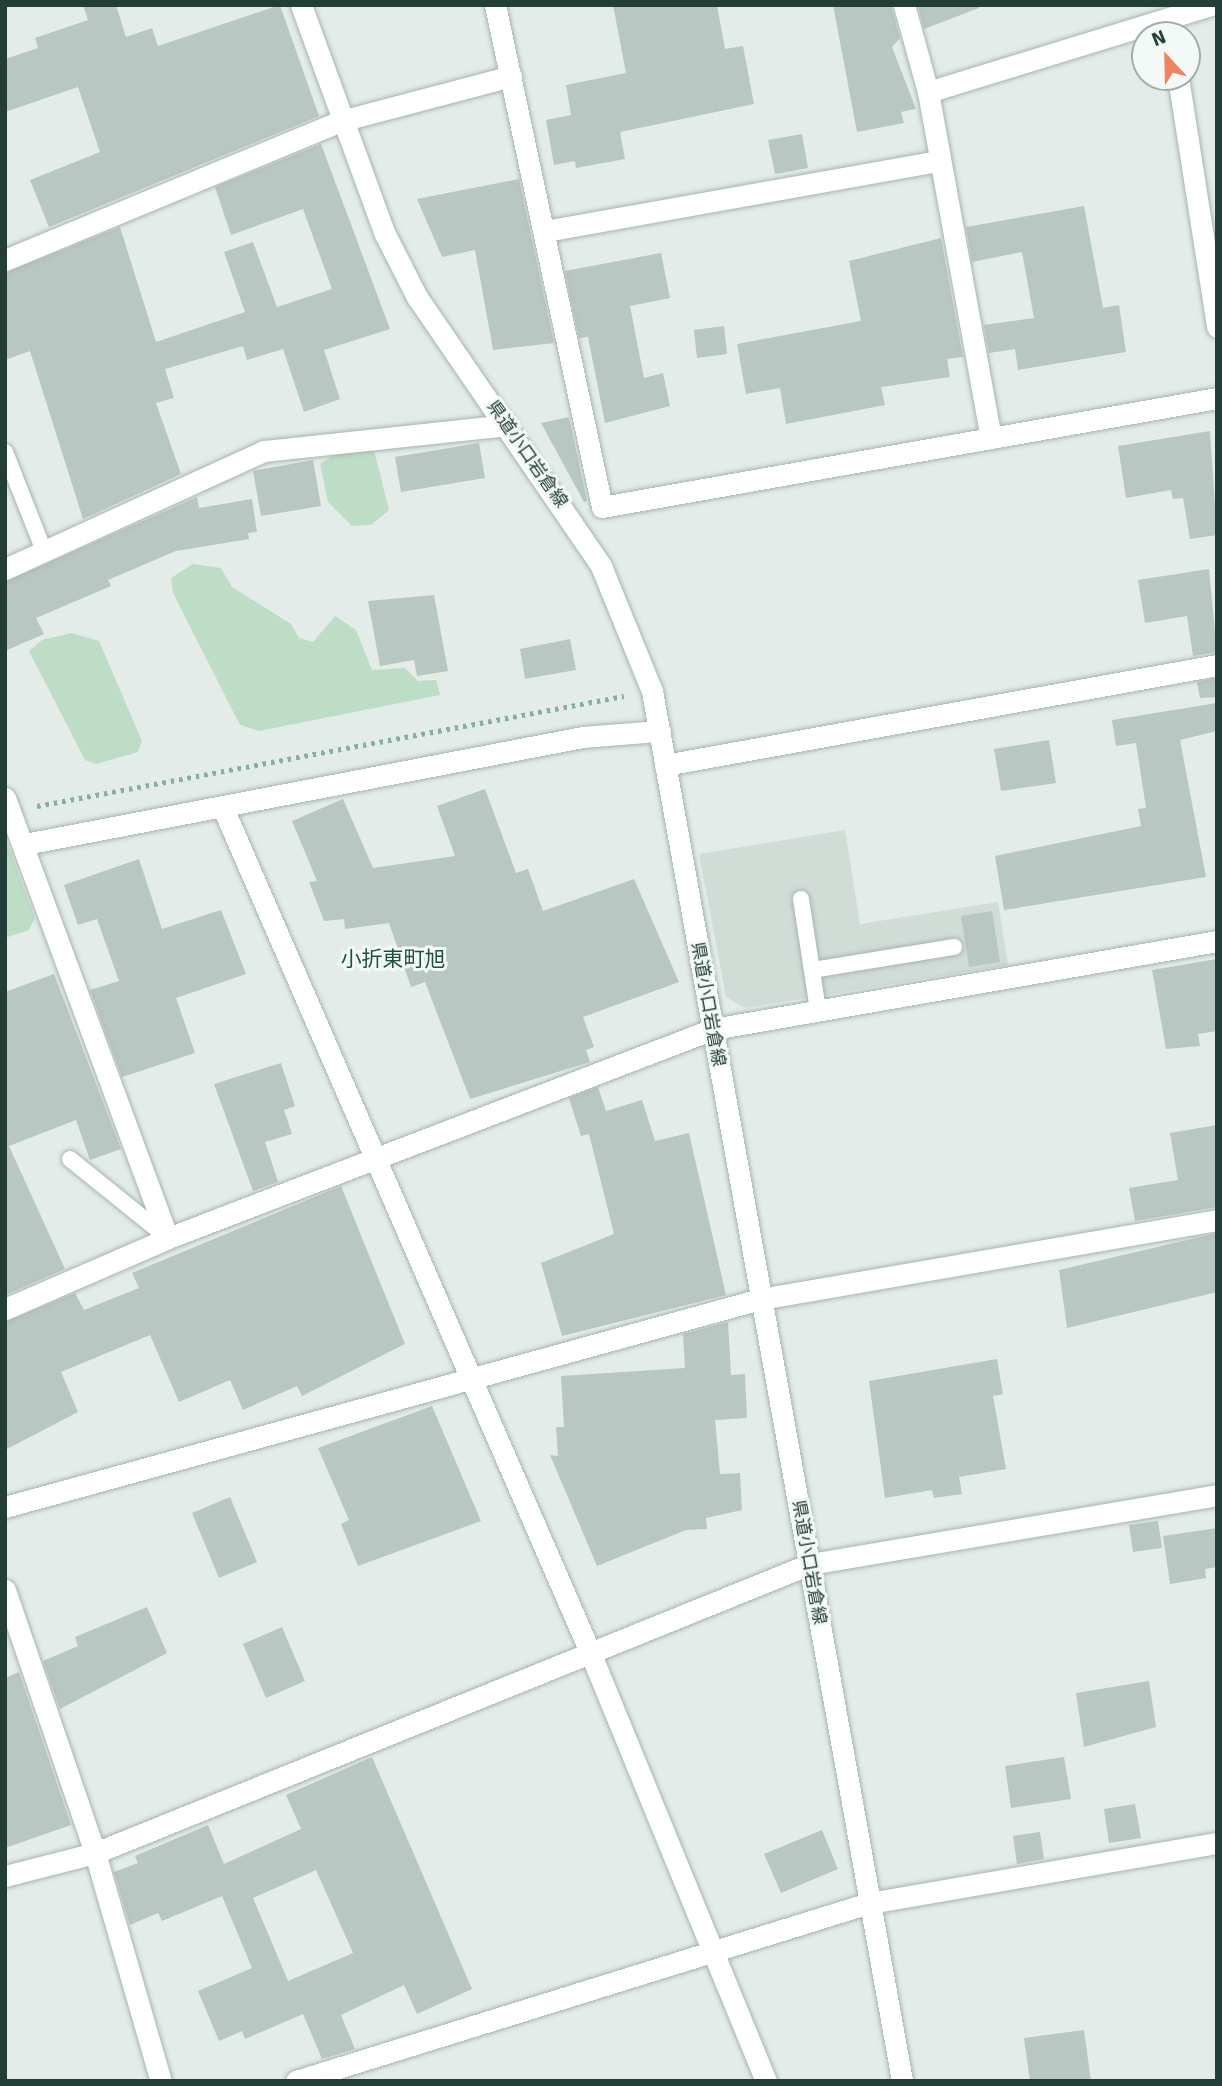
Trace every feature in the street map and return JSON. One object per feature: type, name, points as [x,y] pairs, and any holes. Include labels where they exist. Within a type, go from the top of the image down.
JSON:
[{"type":"street","name":"県道小口岩倉線","points":[[301,5],[341,121],[417,297],[577,525],[623,608],[652,691],[902,2081]]},
{"type":"street","points":[[495,5],[602,507]]},
{"type":"street","points":[[904,5],[928,92],[991,438]]},
{"type":"street","points":[[928,92],[1210,5]]},
{"type":"street","points":[[5,260],[341,121],[511,76]]},
{"type":"street","points":[[1180,91],[1217,327]]},
{"type":"street","points":[[545,231],[939,161]]},
{"type":"street","points":[[577,525],[602,507],[1217,398]]},
{"type":"street","points":[[5,569],[264,452],[507,425]]},
{"type":"street","points":[[665,765],[1217,665]]},
{"type":"street","points":[[25,844],[583,737],[660,731]]},
{"type":"street","points":[[8,805],[25,844],[168,1238]]},
{"type":"street","points":[[223,808],[468,1380],[590,1652],[766,2081]]},
{"type":"street","points":[[5,1309],[168,1238],[713,1029],[1217,941]]},
{"type":"street","points":[[5,1507],[760,1299],[1217,1220]]},
{"type":"street","points":[[5,1876],[95,1853],[810,1564],[1217,1495]]},
{"type":"street","points":[[5,1590],[95,1853],[160,2081]]},
{"type":"street","points":[[296,2081],[869,1903],[1217,1843]]},
{"type":"lane","points":[[5,452],[44,551]]},
{"type":"lane","points":[[801,899],[818,1010]]},
{"type":"lane","points":[[812,970],[954,947]]},
{"type":"lane","points":[[70,1159],[168,1238]]},
{"type":"path","points":[[8,805],[652,691]]},
{"type":"shaded area","points":[[845,830],[860,924],[998,902],[1008,965],[745,1008],[726,997],[699,854]]},
{"type":"green space","points":[[373,446],[389,510],[371,525],[352,526],[328,502],[320,464],[342,449]]},
{"type":"green space","points":[[193,564],[221,568],[232,587],[291,624],[299,638],[313,642],[335,616],[356,630],[372,670],[405,668],[418,681],[436,680],[440,695],[259,731],[240,725],[173,593],[171,578]]},
{"type":"green space","points":[[71,633],[99,641],[142,741],[138,752],[96,764],[85,760],[29,651],[42,640]]},
{"type":"green space","points":[[5,837],[35,918],[29,930],[5,938]]},
{"type":"building","points":[[83,5],[116,5],[126,37],[152,28],[158,46],[280,5],[319,116],[49,227],[30,180],[100,152],[78,87],[5,112],[5,59],[38,48],[35,38],[88,20]]},
{"type":"building","points":[[613,5],[717,5],[725,49],[743,46],[754,104],[620,132],[625,159],[576,168],[575,161],[554,165],[546,120],[571,115],[566,85],[626,73]]},
{"type":"building","points":[[833,5],[891,5],[900,38],[892,47],[916,109],[901,112],[904,123],[857,132]]},
{"type":"building","points":[[918,5],[978,5],[979,8],[924,29]]},
{"type":"building","points":[[802,134],[808,168],[775,174],[768,140]]},
{"type":"building","points":[[321,144],[390,329],[324,350],[340,399],[304,412],[283,349],[247,360],[243,346],[165,369],[174,398],[156,403],[181,474],[83,519],[30,351],[5,360],[5,273],[120,227],[156,342],[245,312],[224,252],[253,242],[277,307],[332,289],[303,209],[231,235],[215,187]]},
{"type":"building","points":[[519,179],[554,343],[493,350],[475,250],[442,257],[417,199]]},
{"type":"building","points":[[1084,206],[1103,308],[1119,305],[1126,352],[1018,370],[1015,349],[989,353],[984,325],[1034,318],[1022,252],[972,262],[966,227]]},
{"type":"building","points":[[941,238],[963,357],[947,359],[950,377],[881,387],[885,405],[786,424],[780,388],[746,394],[737,344],[861,321],[849,261]]},
{"type":"building","points":[[661,253],[670,298],[630,306],[644,378],[663,373],[670,406],[605,423],[588,337],[579,338],[565,271]]},
{"type":"building","points":[[724,326],[727,354],[697,358],[694,330]]},
{"type":"building","points":[[569,417],[587,501],[584,502],[541,423]]},
{"type":"building","points":[[1210,431],[1217,535],[1190,539],[1183,498],[1173,499],[1171,490],[1126,498],[1118,446]]},
{"type":"building","points":[[479,443],[485,478],[401,492],[395,457]]},
{"type":"building","points":[[313,460],[321,506],[261,516],[253,471]]},
{"type":"building","points":[[197,497],[199,508],[252,499],[257,532],[248,533],[249,539],[176,551],[108,580],[111,586],[36,618],[44,634],[5,651],[5,582]]},
{"type":"building","points":[[1209,569],[1217,652],[1193,656],[1187,616],[1145,623],[1138,580]]},
{"type":"building","points":[[434,595],[448,671],[417,676],[414,660],[380,666],[368,601]]},
{"type":"building","points":[[570,639],[576,670],[525,679],[520,649]]},
{"type":"building","points":[[1217,678],[1217,697],[1200,698],[1197,682]]},
{"type":"building","points":[[1217,703],[1217,731],[1180,740],[1206,877],[1004,910],[995,856],[1141,826],[1138,809],[1146,808],[1136,743],[1116,746],[1112,720]]},
{"type":"building","points":[[1049,740],[1056,783],[1001,791],[994,749]]},
{"type":"building","points":[[485,789],[516,873],[528,869],[543,911],[634,879],[679,982],[583,1017],[594,1047],[586,1050],[590,1062],[470,1099],[425,982],[411,987],[389,923],[345,929],[344,919],[324,921],[309,882],[317,881],[292,821],[343,799],[373,868],[455,856],[437,806]]},
{"type":"building","points":[[139,859],[162,929],[221,910],[246,974],[176,998],[195,1053],[122,1077],[90,990],[119,981],[97,919],[78,925],[64,885]]},
{"type":"building","points":[[992,911],[1000,962],[969,967],[961,916]]},
{"type":"building","points":[[1217,959],[1217,1031],[1198,1034],[1200,1046],[1166,1049],[1152,970]]},
{"type":"building","points":[[54,974],[121,1149],[90,1160],[76,1120],[9,1146],[65,1269],[5,1295],[5,992]]},
{"type":"building","points":[[281,1063],[295,1106],[284,1110],[292,1134],[265,1142],[278,1182],[253,1191],[214,1084]]},
{"type":"building","points":[[598,1087],[606,1111],[642,1100],[655,1141],[689,1133],[726,1295],[562,1336],[541,1263],[614,1234],[589,1134],[581,1136],[569,1098]]},
{"type":"building","points":[[1217,1125],[1217,1207],[1135,1221],[1129,1188],[1178,1180],[1170,1133]]},
{"type":"building","points":[[341,1186],[405,1344],[302,1396],[297,1386],[243,1410],[230,1380],[179,1402],[150,1335],[61,1372],[78,1412],[5,1450],[5,1322],[75,1293],[84,1310],[139,1288],[132,1273]]},
{"type":"building","points":[[1217,1233],[1217,1292],[1067,1328],[1059,1270]]},
{"type":"building","points":[[728,1322],[731,1375],[745,1374],[747,1418],[715,1420],[720,1474],[740,1473],[742,1510],[706,1518],[707,1529],[686,1530],[597,1566],[550,1455],[558,1456],[556,1427],[564,1427],[561,1376],[685,1368],[683,1334]]},
{"type":"building","points":[[997,1359],[1003,1394],[993,1396],[1006,1469],[959,1477],[962,1494],[934,1498],[932,1490],[885,1498],[869,1381]]},
{"type":"building","points":[[432,1406],[481,1521],[358,1566],[341,1524],[349,1520],[318,1448]]},
{"type":"building","points":[[230,1497],[257,1562],[219,1578],[192,1513]]},
{"type":"building","points":[[1158,1521],[1162,1548],[1133,1552],[1129,1525]]},
{"type":"building","points":[[1217,1528],[1217,1567],[1205,1569],[1206,1578],[1170,1584],[1163,1536]]},
{"type":"building","points":[[147,1607],[167,1653],[60,1709],[43,1661],[78,1646],[75,1637]]},
{"type":"building","points":[[282,1627],[305,1681],[266,1698],[243,1644]]},
{"type":"building","points":[[19,1672],[71,1825],[5,1848],[5,1678]]},
{"type":"building","points":[[1149,1681],[1156,1727],[1084,1747],[1076,1693]]},
{"type":"building","points":[[372,1757],[472,1989],[417,2014],[404,1985],[341,2015],[355,2049],[322,2059],[303,2014],[245,2039],[242,2031],[219,2041],[198,1991],[252,1968],[222,1896],[162,1921],[158,1913],[130,1925],[114,1872],[138,1863],[135,1856],[208,1825],[224,1864],[301,1829],[286,1795]],"holes":[[[316,1870],[353,1953],[288,1981],[253,1898]]]},
{"type":"building","points":[[1064,1757],[1071,1799],[1011,1808],[1005,1766]]},
{"type":"building","points":[[1135,1804],[1141,1838],[1109,1843],[1104,1809]]},
{"type":"building","points":[[822,1830],[838,1869],[781,1893],[764,1854]]},
{"type":"building","points":[[1040,1832],[1044,1859],[1017,1864],[1013,1836]]},
{"type":"building","points":[[1084,2030],[1091,2081],[1030,2081],[1024,2038]]},
{"type":"district","name":"小折東町旭","points":[[393,959]]}]
